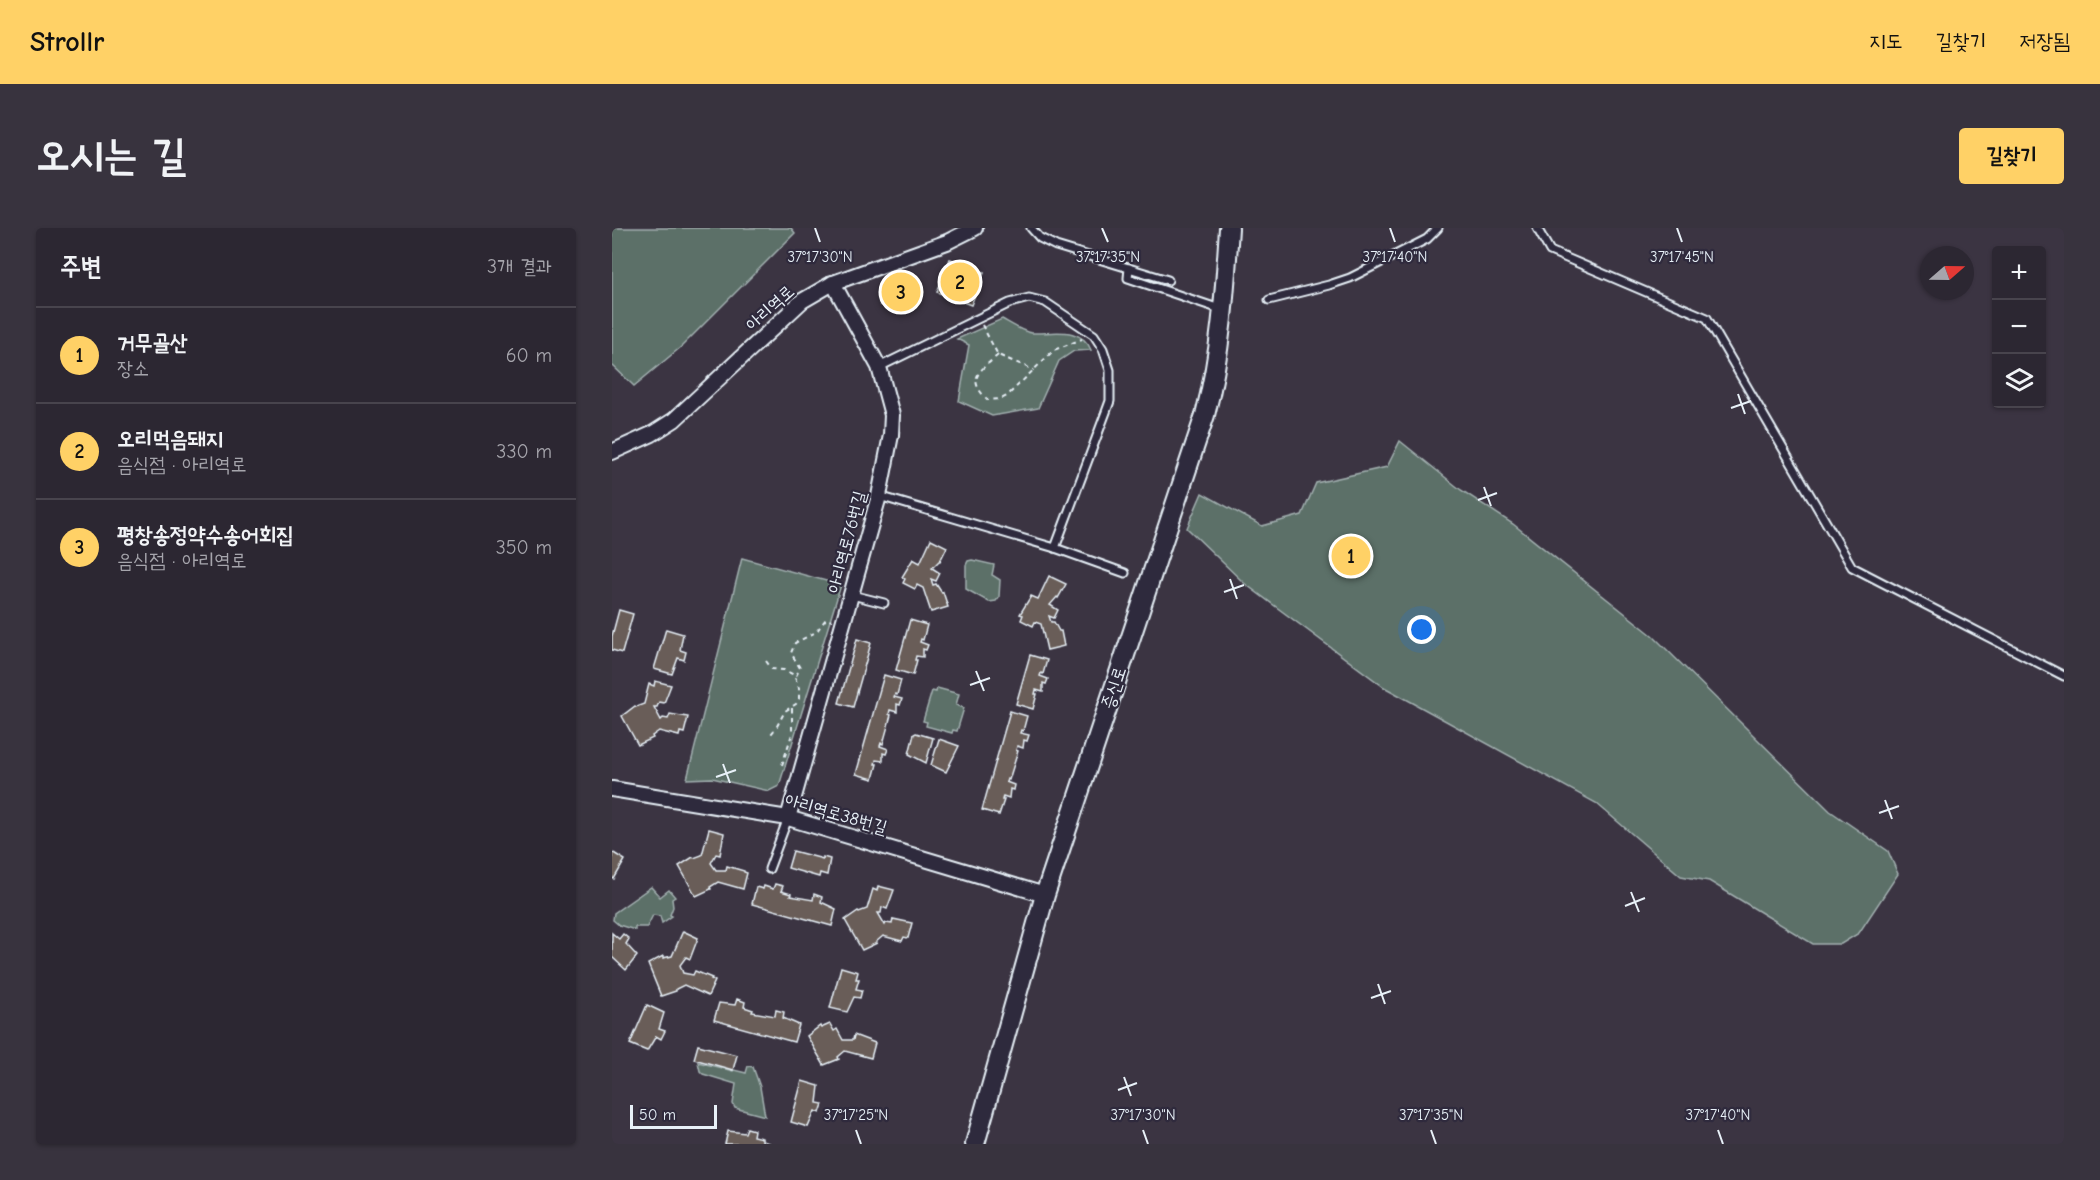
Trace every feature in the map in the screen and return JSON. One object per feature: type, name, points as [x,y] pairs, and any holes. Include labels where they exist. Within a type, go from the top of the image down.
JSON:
[{"type":"street","name":"아리역로","points":[[612,452],[652,434],[674,420],[802,301],[833,282],[947,242],[975,228]]},
{"type":"street","name":"증신로","points":[[975,1144],[1045,895],[1205,415],[1214,382],[1223,309],[1229,228]]},
{"type":"street","name":"아리역로76번길","points":[[788,818],[879,496],[887,463],[892,415],[879,367],[833,282]]},
{"type":"street","name":"아리역로38번길","points":[[612,789],[788,818],[1045,895]]},
{"type":"lane","points":[[1031,228],[1040,238],[1056,246],[1168,280]]},
{"type":"lane","points":[[1269,300],[1350,278],[1427,239],[1438,228]]},
{"type":"lane","points":[[1538,228],[1550,250],[1707,318],[1852,567],[2064,676]]},
{"type":"lane","points":[[1129,268],[1128,278],[1223,309]]},
{"type":"lane","points":[[879,367],[1010,303],[1029,298],[1045,302],[1094,335],[1103,349],[1110,370],[1110,401],[1055,548]]},
{"type":"lane","points":[[879,496],[1055,548],[1125,573]]},
{"type":"lane","points":[[852,595],[884,603]]},
{"type":"lane","points":[[769,869],[788,818]]},
{"type":"path","points":[[979,319],[998,355],[1034,370]]},
{"type":"path","points":[[998,355],[978,372],[975,378],[976,384],[988,400],[1007,396],[1054,350],[1094,335]]},
{"type":"path","points":[[795,677],[800,668],[791,653],[795,643],[816,632],[826,619]]},
{"type":"path","points":[[766,661],[772,669],[790,672],[795,677],[800,694],[796,704],[785,711],[771,734]]},
{"type":"path","points":[[782,765],[792,734],[792,707]]},
{"type":"green space","points":[[612,228],[791,228],[795,233],[681,347],[634,386],[612,365]]},
{"type":"green space","points":[[1002,319],[1017,328],[1032,333],[1065,332],[1073,334],[1086,342],[1091,350],[1074,351],[1059,361],[1038,408],[992,416],[959,401],[969,345],[957,339]]},
{"type":"green space","points":[[1400,441],[1461,490],[1513,524],[1652,635],[1830,811],[1888,851],[1898,874],[1859,933],[1841,944],[1813,944],[1709,881],[1681,876],[1596,803],[1384,687],[1244,583],[1187,528],[1202,493],[1262,526],[1302,515],[1316,483],[1387,467]]},
{"type":"green space","points":[[742,558],[841,585],[779,786],[769,791],[712,778],[687,779]]},
{"type":"green space","points":[[972,560],[994,565],[992,575],[1000,580],[999,597],[996,601],[989,602],[966,589],[966,565]]},
{"type":"green space","points":[[937,688],[959,694],[956,705],[964,708],[957,731],[953,730],[952,733],[926,726],[927,722],[923,721],[932,691],[936,692]]},
{"type":"green space","points":[[651,887],[660,897],[669,890],[675,897],[672,899],[673,907],[670,915],[672,916],[662,923],[660,916],[653,915],[647,927],[635,927],[635,930],[619,925],[613,920],[614,913]]},
{"type":"green space","points":[[698,1062],[746,1073],[748,1066],[753,1067],[760,1087],[765,1116],[735,1108],[733,1104],[736,1084],[703,1074]]},
{"type":"building","points":[[950,259],[984,272],[971,305],[937,292]]},
{"type":"building","points":[[910,277],[915,296],[880,305],[877,294],[887,284]]},
{"type":"building","points":[[931,539],[947,547],[940,561],[932,568],[940,573],[936,581],[931,579],[933,585],[936,584],[943,592],[948,607],[931,612],[923,588],[917,585],[915,589],[903,583],[905,579],[902,577],[913,559],[920,563]]},
{"type":"building","points":[[1049,576],[1066,584],[1058,598],[1050,605],[1058,610],[1054,618],[1049,616],[1051,622],[1054,622],[1061,631],[1064,646],[1047,650],[1041,624],[1035,622],[1033,626],[1021,620],[1023,615],[1020,614],[1031,596],[1038,599]]},
{"type":"building","points":[[619,610],[633,614],[622,653],[612,650],[612,636]]},
{"type":"building","points":[[910,620],[927,625],[923,640],[921,639],[920,642],[928,645],[926,650],[923,649],[923,657],[916,656],[913,675],[896,670]]},
{"type":"building","points":[[666,629],[683,634],[680,650],[686,652],[684,660],[678,658],[672,674],[654,669]]},
{"type":"building","points":[[857,639],[871,643],[853,707],[839,703]]},
{"type":"building","points":[[1030,655],[1047,660],[1043,674],[1041,673],[1040,676],[1048,679],[1046,684],[1043,683],[1043,692],[1036,690],[1033,709],[1016,704]]},
{"type":"building","points":[[884,675],[901,680],[897,695],[895,694],[894,697],[902,699],[900,705],[897,704],[897,712],[890,710],[891,715],[883,744],[881,743],[880,746],[888,749],[886,754],[883,753],[883,761],[876,760],[873,779],[856,774]]},
{"type":"building","points":[[655,681],[671,685],[664,703],[659,702],[657,707],[654,707],[661,720],[668,719],[670,714],[688,717],[684,733],[680,732],[679,736],[659,731],[652,736],[653,738],[638,745],[622,716],[635,706],[644,704],[649,684],[654,686]]},
{"type":"building","points":[[1010,711],[1027,716],[1023,731],[1021,730],[1020,733],[1029,735],[1027,741],[1024,740],[1023,748],[1017,746],[1018,751],[1009,780],[1007,779],[1006,782],[1014,785],[1013,790],[1010,789],[1009,798],[1003,796],[1002,800],[1004,800],[999,815],[982,810]]},
{"type":"building","points":[[916,733],[933,738],[926,763],[909,754]]},
{"type":"building","points":[[939,739],[959,746],[946,772],[931,765]]},
{"type":"building","points":[[709,829],[724,833],[720,855],[716,854],[711,863],[716,870],[726,870],[727,866],[747,873],[743,889],[718,882],[710,887],[711,889],[696,896],[679,866],[693,857],[702,855]]},
{"type":"building","points":[[793,851],[830,859],[827,875],[820,873],[819,877],[788,868]]},
{"type":"building","points":[[612,852],[625,860],[614,879],[612,878]]},
{"type":"building","points":[[775,884],[783,886],[781,891],[791,894],[790,896],[813,900],[814,894],[822,897],[821,902],[836,909],[832,926],[752,904],[756,887],[763,889],[764,886],[773,889]]},
{"type":"building","points":[[878,886],[894,890],[887,909],[882,907],[881,913],[878,913],[885,925],[886,923],[892,924],[893,919],[912,923],[908,938],[904,937],[902,941],[883,936],[877,943],[862,950],[845,920],[858,911],[867,909],[873,889],[877,891]]},
{"type":"building","points":[[683,931],[698,938],[690,959],[686,957],[680,965],[683,973],[693,975],[695,971],[712,978],[715,981],[708,996],[684,985],[676,991],[661,996],[648,964],[663,956],[663,958],[672,956]]},
{"type":"building","points":[[612,933],[619,939],[623,934],[629,939],[626,944],[637,956],[626,970],[612,957]]},
{"type":"building","points":[[841,967],[858,972],[856,979],[859,979],[856,989],[862,990],[860,998],[854,997],[847,1012],[830,1008]]},
{"type":"building","points":[[737,999],[745,1002],[744,1007],[753,1010],[752,1012],[775,1016],[776,1010],[784,1012],[783,1018],[799,1025],[794,1042],[714,1020],[719,1003],[735,1005]]},
{"type":"building","points":[[647,1005],[664,1013],[659,1029],[665,1031],[661,1039],[656,1036],[647,1051],[630,1044]]},
{"type":"building","points":[[830,1024],[834,1031],[837,1029],[843,1040],[853,1040],[854,1035],[875,1043],[871,1058],[845,1051],[838,1057],[839,1059],[824,1065],[807,1036],[820,1026],[821,1028]]},
{"type":"building","points":[[698,1045],[737,1055],[733,1070],[694,1059]]},
{"type":"building","points":[[802,1081],[819,1086],[817,1103],[823,1104],[820,1113],[815,1111],[808,1127],[791,1122]]},
{"type":"building","points":[[747,1128],[754,1130],[753,1136],[769,1143],[725,1144],[728,1131],[745,1133]]},
{"type":"place","name":"오리먹음돼지","points":[[960,282]]},
{"type":"place","name":"평창송정약수송어회집","points":[[901,292]]},
{"type":"place","name":"거무골산","points":[[1351,556]]}]
